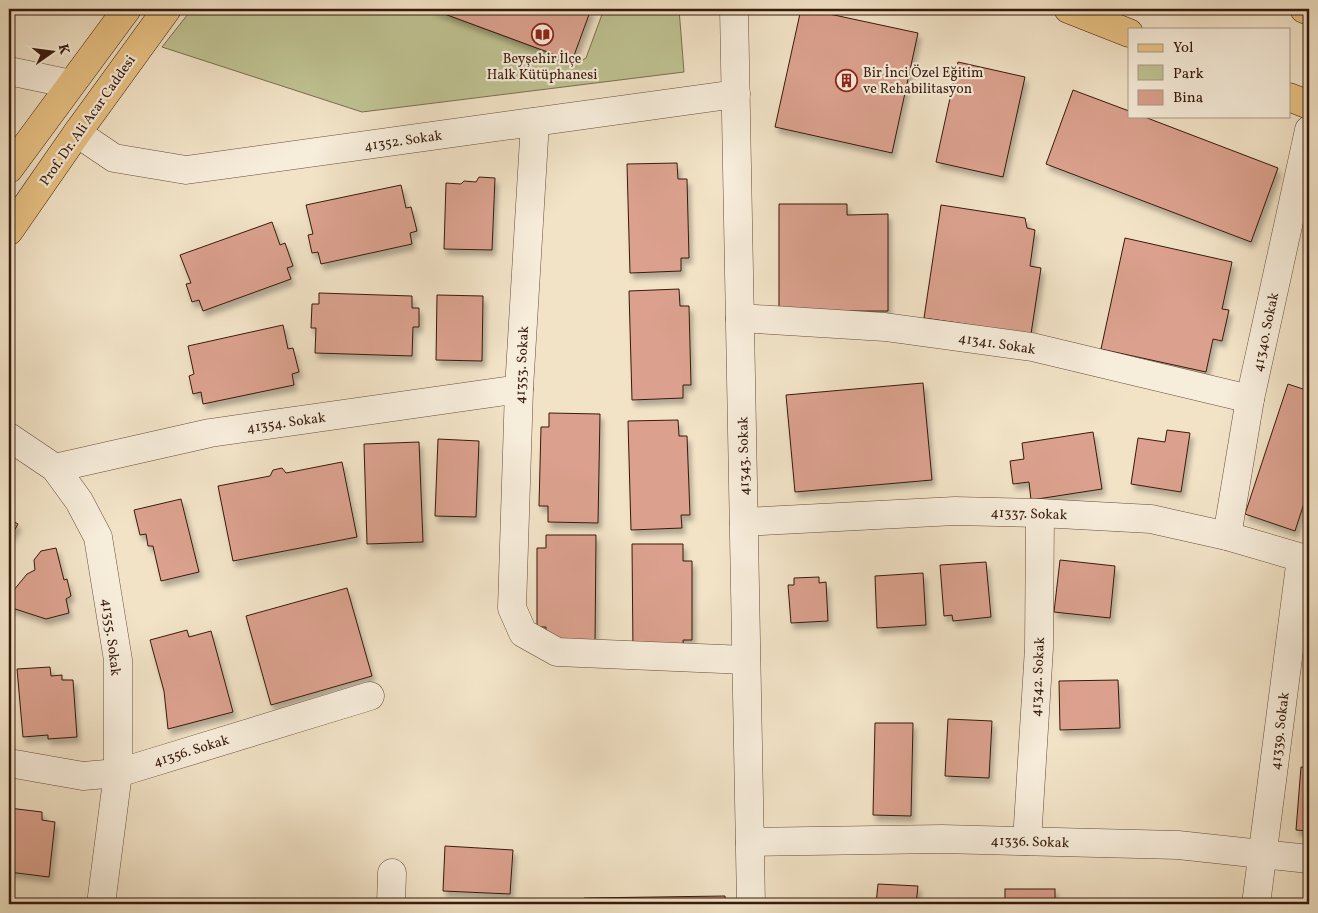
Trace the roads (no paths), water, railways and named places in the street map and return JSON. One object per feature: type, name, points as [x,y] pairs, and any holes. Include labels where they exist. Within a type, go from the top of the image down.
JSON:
[{"type":"main road","points":[[9,169],[126,9]]},
{"type":"main road","name":"Prof. Dr. Ali Acar Caddesi","points":[[9,231],[166,9]]},
{"type":"main road","points":[[1068,9],[1128,33]]},
{"type":"main road","points":[[1304,9],[1309,11]]},
{"type":"main road","points":[[1290,97],[1309,105]]},
{"type":"street","name":"41343. Sokak","points":[[734,9],[751,904]]},
{"type":"street","points":[[9,71],[71,84]]},
{"type":"street","name":"41352. Sokak","points":[[77,133],[114,158],[186,170],[736,94]]},
{"type":"street","name":"41353. Sokak","points":[[535,122],[519,389],[512,608],[523,633],[558,652],[746,660]]},
{"type":"street","name":"41340. Sokak","points":[[1227,536],[1250,399],[1309,130]]},
{"type":"street","name":"41341. Sokak","points":[[740,318],[885,327],[1032,347],[1250,399]]},
{"type":"street","name":"41354. Sokak","points":[[55,468],[210,433],[519,389]]},
{"type":"street","name":"41355. Sokak","points":[[9,437],[55,468],[79,502],[98,537],[118,660],[118,773],[101,904]]},
{"type":"street","name":"41337. Sokak","points":[[744,522],[955,511],[1040,512],[1151,519],[1227,536],[1305,559]]},
{"type":"street","name":"41342. Sokak","points":[[1027,841],[1040,648],[1040,512]]},
{"type":"street","name":"41339. Sokak","points":[[1256,904],[1305,559]]},
{"type":"street","name":"41356. Sokak","points":[[9,763],[83,776],[118,773],[370,696]]},
{"type":"street","name":"41336. Sokak","points":[[750,842],[942,839],[1178,845],[1309,860]]},
{"type":"street","points":[[391,904],[392,873]]},
{"type":"place","name":"Beyşehir İlçe Halk Kütüphanesi","points":[[542,35]]},
{"type":"place","name":"Bir İnci Özel Eğitim ve Rehabilitasyon","points":[[847,80]]}]
